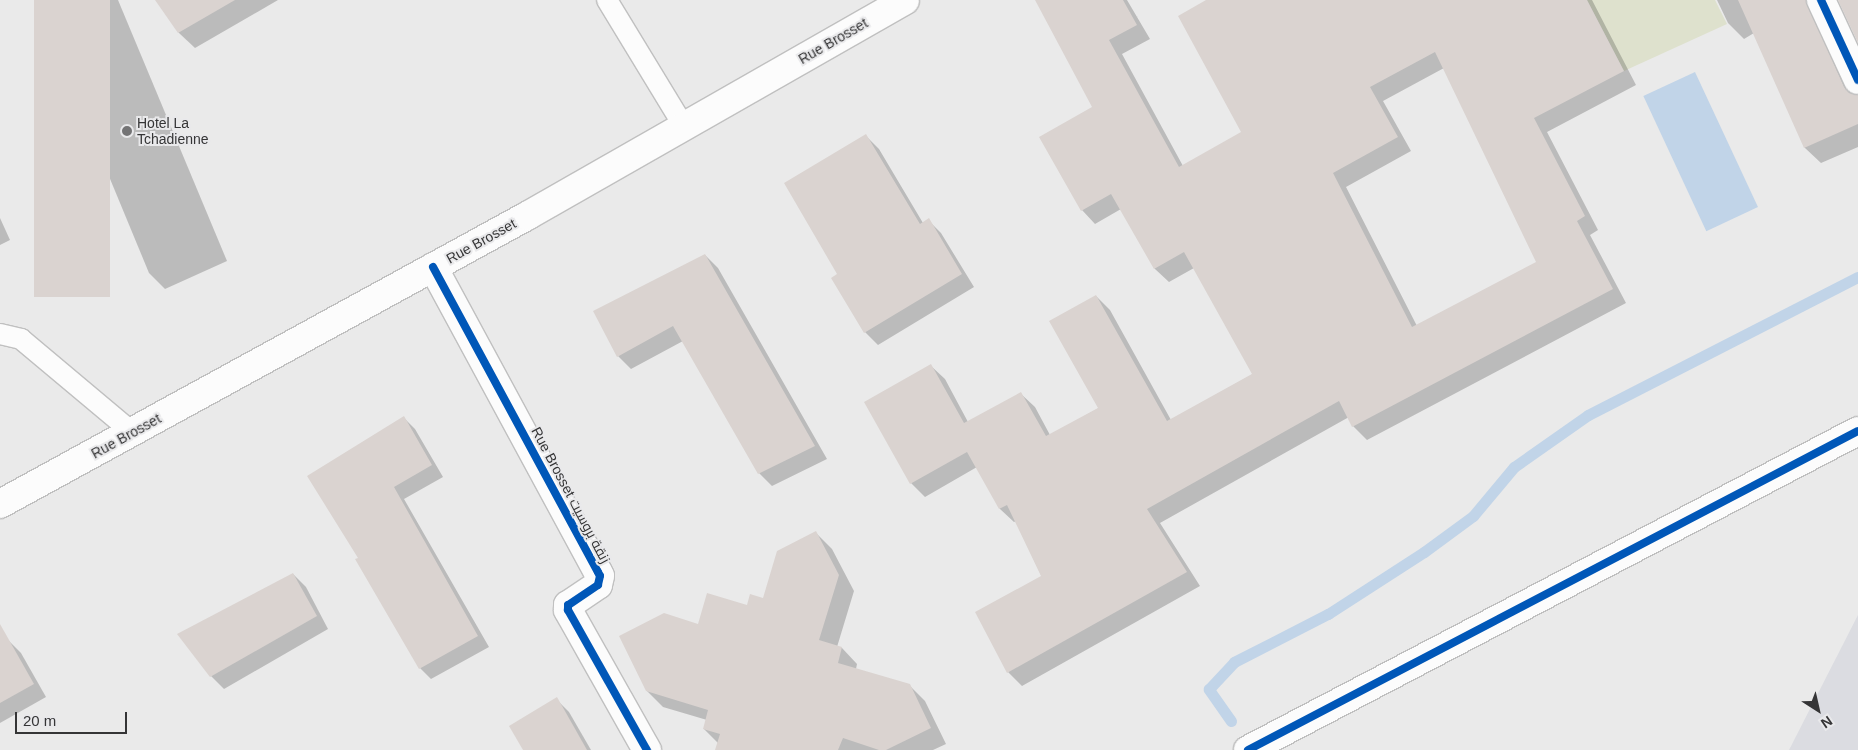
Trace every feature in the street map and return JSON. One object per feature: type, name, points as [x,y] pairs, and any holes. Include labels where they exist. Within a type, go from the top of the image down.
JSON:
[{"type":"street","name":"Rue Brosset","points":[[0,504],[433,268],[905,0]]},
{"type":"street","points":[[1820,0],[1858,80]]},
{"type":"street","name":"Rue Brosset زنقة بروسيت","points":[[433,268],[600,576],[598,585],[568,604],[568,610],[647,750]]},
{"type":"street","points":[[1248,750],[1858,431]]},
{"type":"lane","points":[[607,0],[683,125]]},
{"type":"lane","points":[[0,334],[21,339],[132,432]]},
{"type":"shaded area","points":[[1858,615],[1858,750],[1789,750]]},
{"type":"green space","points":[[1587,0],[1715,0],[1727,24],[1624,71]]},
{"type":"water","points":[[1695,72],[1758,207],[1706,231],[1643,96]]},
{"type":"building","points":[[34,0],[110,0],[110,297],[34,297]]},
{"type":"building","points":[[155,0],[235,0],[178,33]]},
{"type":"building","points":[[1035,0],[1123,0],[1137,25],[1109,40],[1179,167],[1241,132],[1178,16],[1206,0],[1587,0],[1624,71],[1534,118],[1585,216],[1577,221],[1613,289],[1352,427],[1339,401],[1147,509],[1187,572],[1007,673],[975,612],[1041,576],[1007,505],[999,509],[967,452],[910,484],[864,402],[931,364],[964,423],[1021,392],[1046,436],[1098,408],[1049,321],[1096,295],[1167,421],[1252,374],[1184,252],[1154,269],[1111,194],[1081,211],[1039,137],[1092,107]],"holes":[[[1435,52],[1536,262],[1412,327],[1333,173],[1398,137],[1370,87]]]},
{"type":"building","points":[[1738,0],[1806,0],[1844,87],[1849,93],[1858,95],[1858,124],[1804,148]]},
{"type":"building","points":[[1838,0],[1858,0],[1858,43]]},
{"type":"building","points":[[866,134],[920,224],[929,218],[962,274],[864,333],[831,278],[837,274],[784,183]]},
{"type":"building","points":[[705,254],[815,446],[758,474],[673,326],[617,357],[593,311]]},
{"type":"building","points":[[404,416],[432,465],[394,487],[478,636],[419,669],[355,559],[358,558],[307,476]]},
{"type":"building","points":[[816,531],[839,575],[819,640],[842,647],[838,663],[910,684],[931,728],[886,750],[879,750],[843,738],[838,750],[715,750],[720,734],[703,729],[708,710],[646,691],[619,636],[664,613],[698,624],[707,593],[747,605],[750,594],[763,598],[777,551]]},
{"type":"building","points":[[293,573],[317,616],[210,677],[177,634]]},
{"type":"building","points":[[0,624],[34,684],[0,703]]},
{"type":"building","points":[[557,697],[587,750],[523,750],[509,726]]},
{"type":"waterway","points":[[1231,721],[1209,689],[1234,662],[1328,614],[1424,552],[1473,516],[1514,467],[1588,415],[1858,277]]},
{"type":"cycle path","points":[[1821,0],[1858,80]]},
{"type":"cycle path","points":[[433,267],[600,576],[598,585],[568,605],[568,610],[647,750]]},
{"type":"cycle path","points":[[1248,750],[1858,431]]},
{"type":"place","name":"Hotel La Tchadienne","points":[[127,131]]}]
